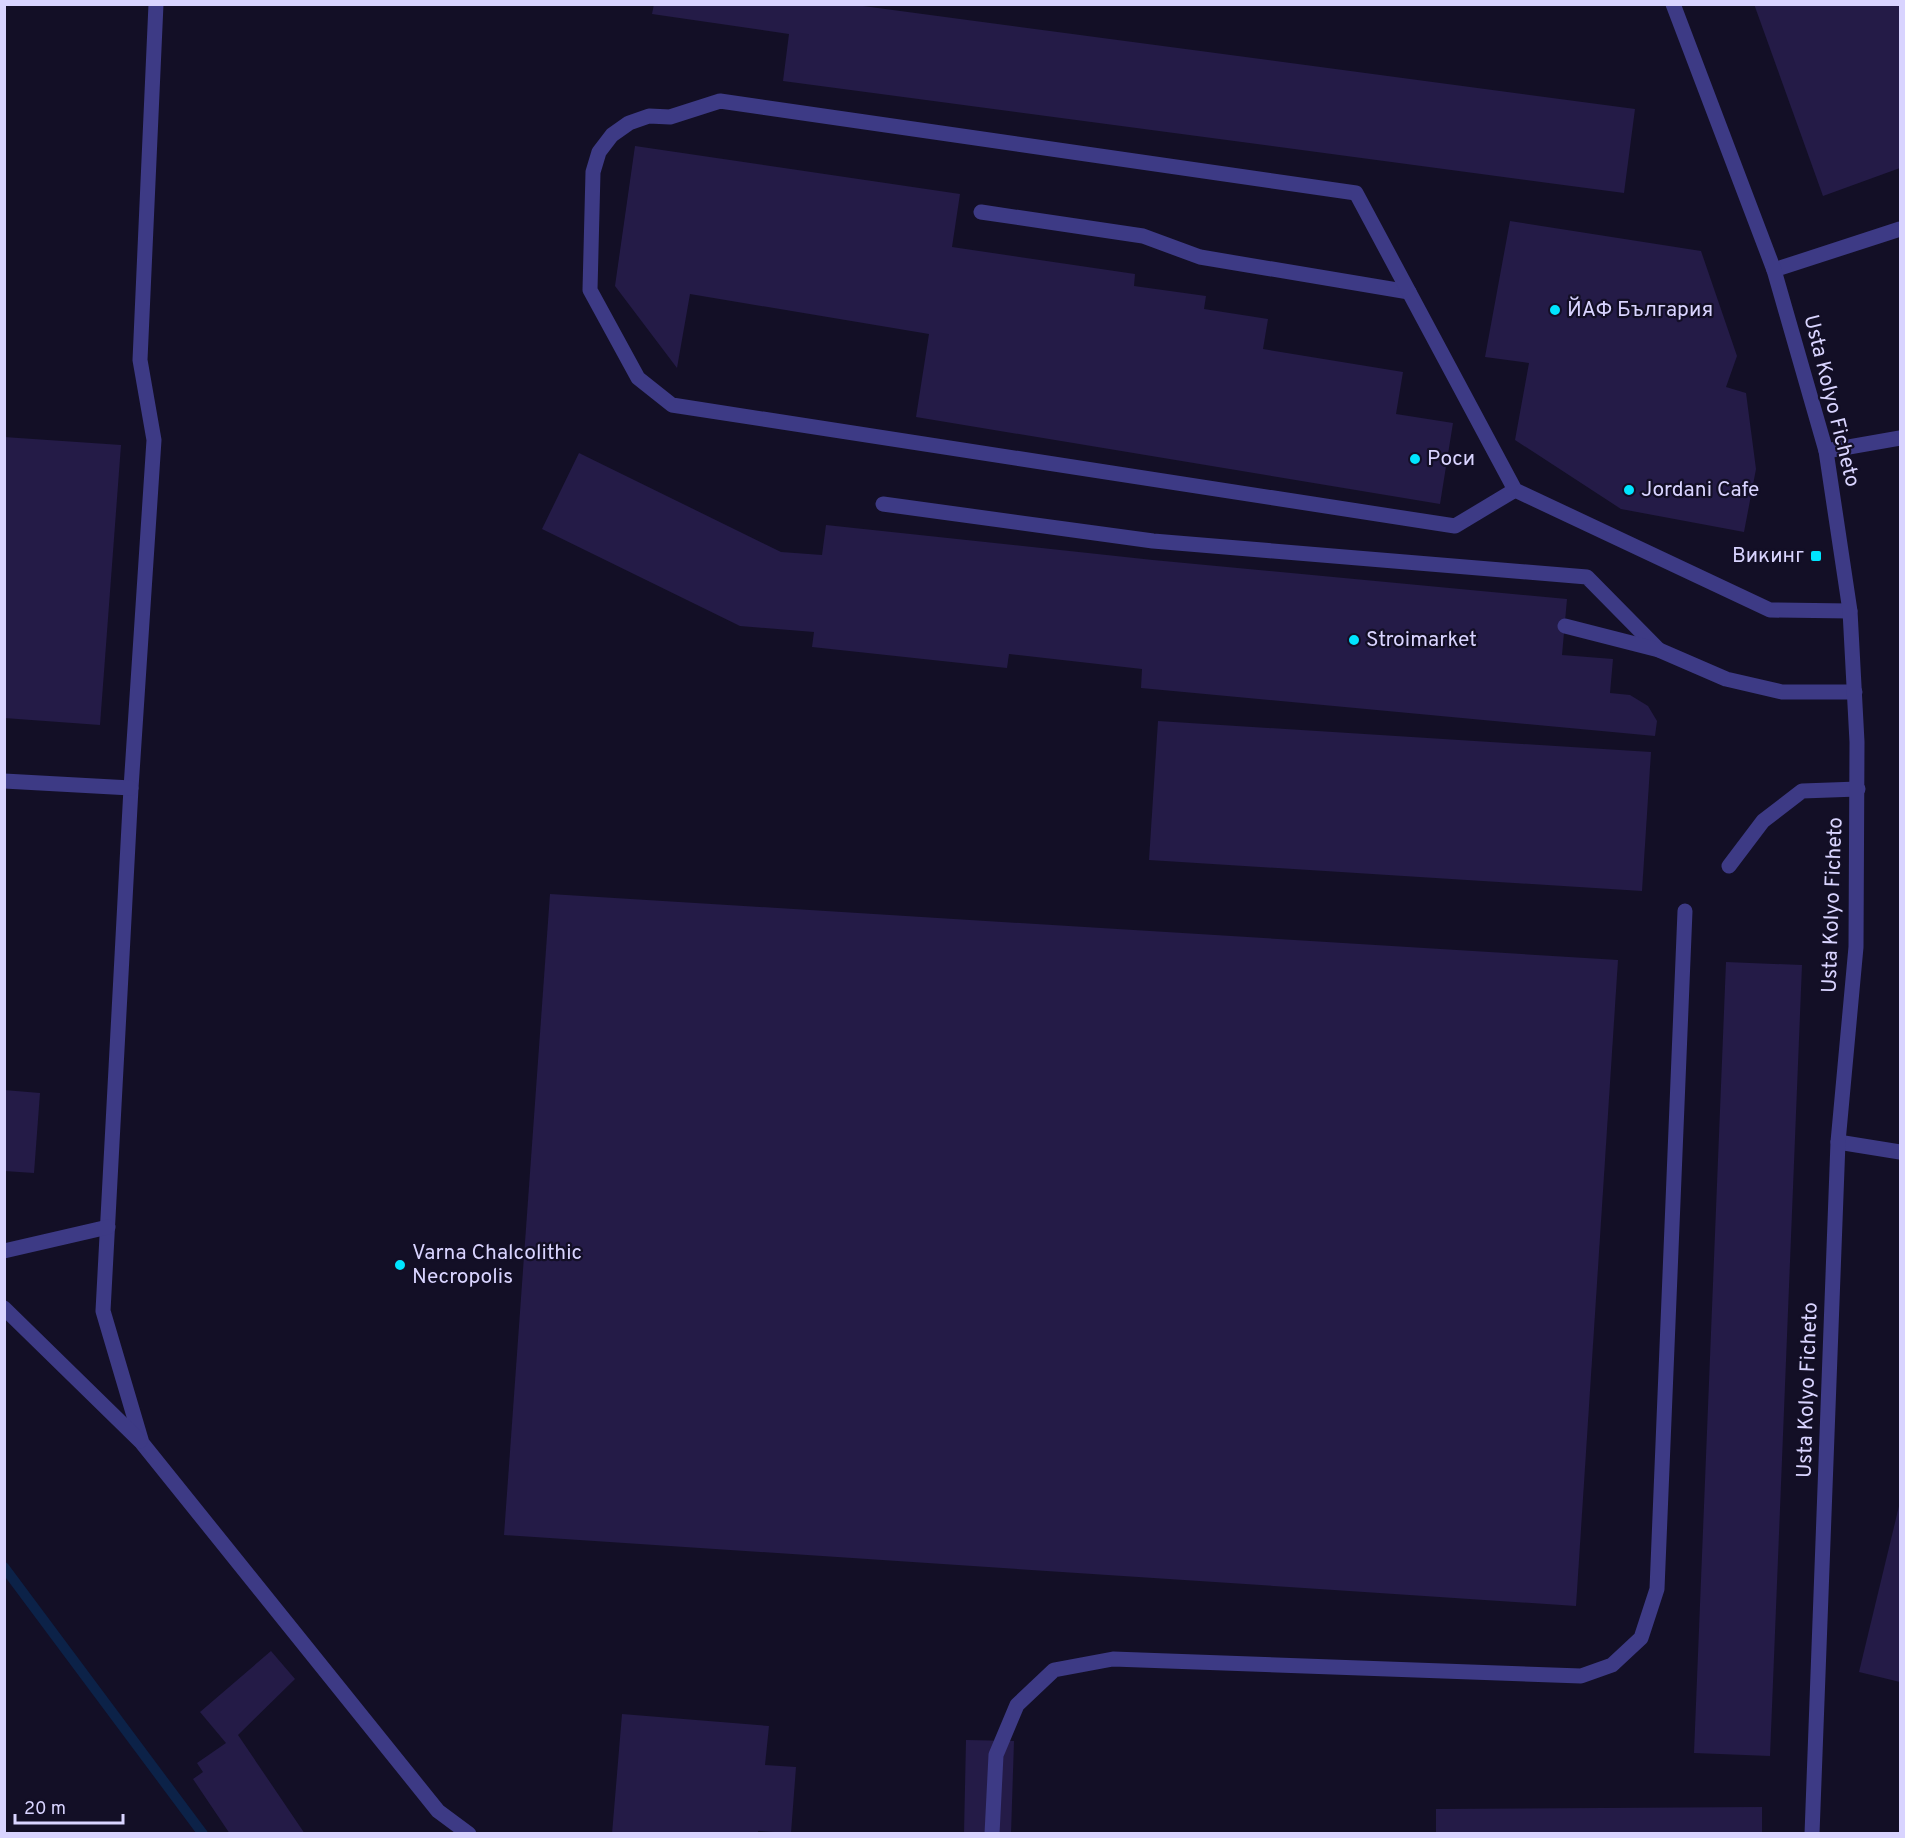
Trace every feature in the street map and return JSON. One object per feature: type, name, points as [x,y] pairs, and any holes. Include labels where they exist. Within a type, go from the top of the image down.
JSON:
[{"type":"street","points":[[142,1443],[104,1311],[131,788],[154,440],[140,360],[156,4]]},
{"type":"street","name":"Usta Kolyo Ficheto","points":[[1673,4],[1774,270],[1827,451],[1850,611],[1858,789],[1856,947],[1838,1142],[1812,1833]]},
{"type":"street","points":[[1515,490],[1455,526],[672,405],[638,378],[590,290],[593,172],[599,152],[612,135],[629,123],[649,116],[670,117],[720,101],[1356,193],[1515,490],[1770,610],[1850,611]]},
{"type":"street","points":[[981,213],[1143,236],[1200,257],[1409,292]]},
{"type":"street","points":[[1774,270],[1900,229]]},
{"type":"street","points":[[1827,451],[1900,438]]},
{"type":"street","points":[[883,504],[1153,541],[1587,577],[1659,650]]},
{"type":"street","points":[[1565,626],[1659,650],[1726,679],[1782,692],[1855,692]]},
{"type":"street","points":[[4,781],[131,788]]},
{"type":"street","points":[[1729,866],[1763,821],[1802,791],[1858,789]]},
{"type":"street","points":[[992,1833],[996,1755],[1017,1705],[1054,1670],[1113,1659],[1581,1676],[1612,1665],[1641,1638],[1657,1589],[1685,911]]},
{"type":"street","points":[[1838,1142],[1900,1152]]},
{"type":"street","points":[[4,1251],[108,1227]]},
{"type":"street","points":[[4,1308],[142,1443],[438,1811],[469,1833]]},
{"type":"building","points":[[654,4],[848,4],[1635,109],[1624,193],[783,81],[789,34],[652,14]]},
{"type":"building","points":[[1754,4],[1900,4],[1900,168],[1823,196]]},
{"type":"building","points":[[635,146],[960,194],[952,247],[1135,274],[1134,286],[1206,296],[1204,309],[1268,319],[1263,349],[1403,372],[1396,414],[1453,423],[1440,504],[916,417],[929,334],[690,294],[677,368],[615,286]]},
{"type":"building","points":[[1510,221],[1701,251],[1737,356],[1726,387],[1746,393],[1756,469],[1744,532],[1621,509],[1515,440],[1529,363],[1485,357]]},
{"type":"building","points":[[4,437],[121,445],[100,725],[4,718]]},
{"type":"building","points":[[579,453],[781,552],[822,555],[826,525],[1153,560],[1567,599],[1562,655],[1613,659],[1610,693],[1630,695],[1648,706],[1657,721],[1655,736],[1141,688],[1142,669],[1009,654],[1007,668],[812,647],[814,632],[740,626],[542,529]]},
{"type":"building","points":[[1158,721],[1651,752],[1642,891],[1149,860]]},
{"type":"building","points":[[550,894],[1618,960],[1576,1606],[504,1535]]},
{"type":"building","points":[[1726,962],[1802,965],[1770,1756],[1694,1753]]},
{"type":"building","points":[[4,1090],[40,1093],[34,1173],[4,1171]]},
{"type":"building","points":[[1900,1502],[1900,1682],[1859,1672]]},
{"type":"building","points":[[271,1651],[295,1679],[238,1735],[305,1834],[230,1834],[193,1779],[203,1772],[197,1763],[226,1743],[200,1712]]},
{"type":"building","points":[[622,1714],[769,1726],[765,1765],[796,1767],[791,1833],[758,1831],[758,1834],[612,1834]]},
{"type":"building","points":[[966,1740],[1014,1741],[1011,1834],[964,1834]]},
{"type":"building","points":[[1762,1807],[1762,1834],[1436,1834],[1436,1809]]},
{"type":"waterway","points":[[4,1567],[203,1834]]},
{"type":"place","name":"ЙАФ България","points":[[1555,310]]},
{"type":"place","name":"Роси","points":[[1415,459]]},
{"type":"place","name":"Jordani Cafe","points":[[1629,490]]},
{"type":"place","name":"Викинг","points":[[1816,556]]},
{"type":"place","name":"Stroimarket","points":[[1354,640]]},
{"type":"place","name":"Varna Chalcolithic Necropolis","points":[[400,1265]]}]
